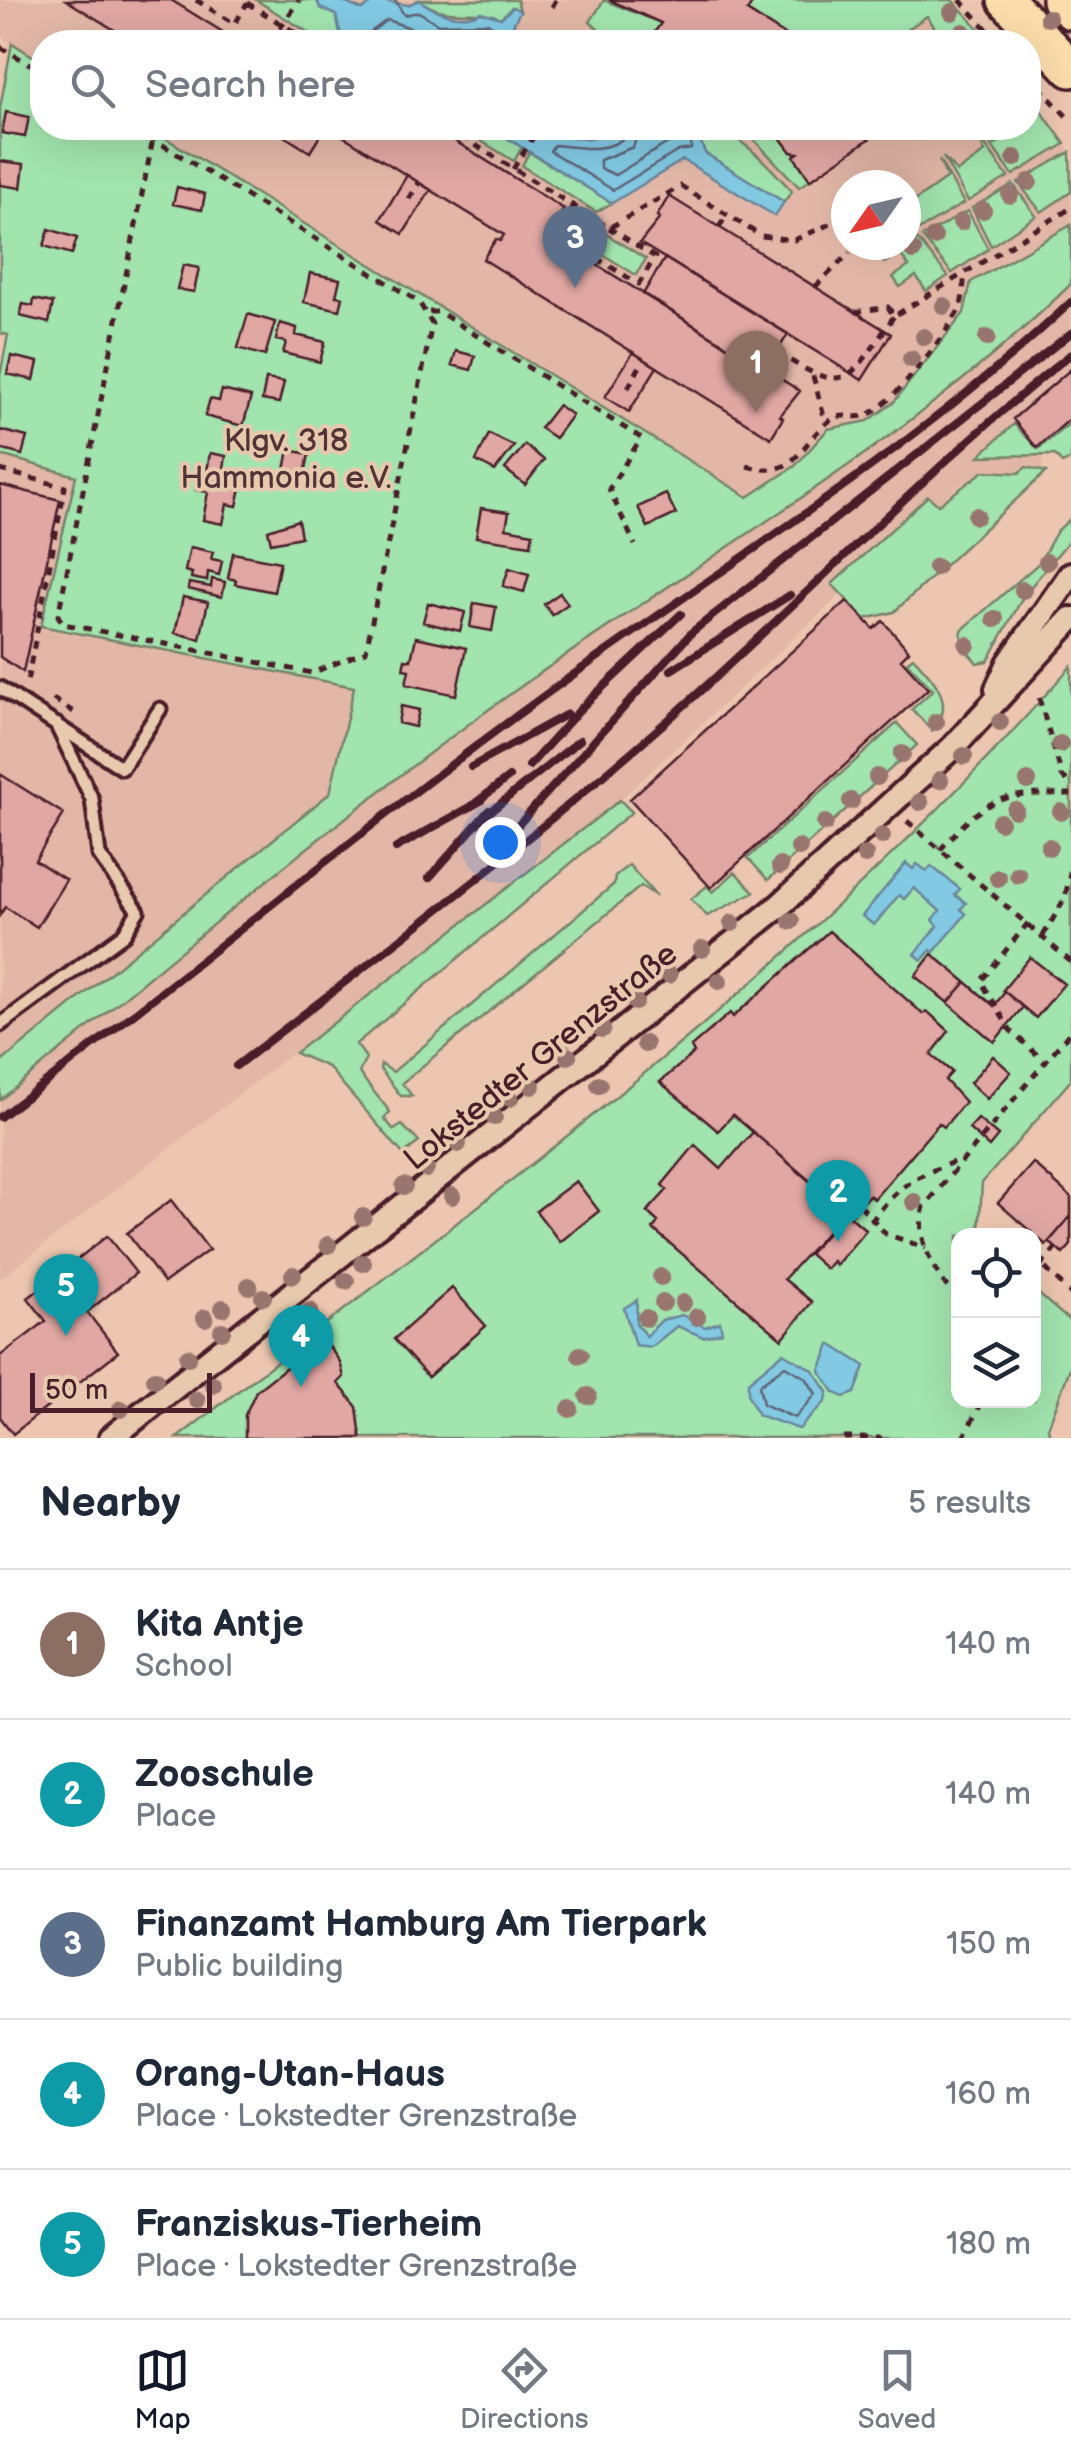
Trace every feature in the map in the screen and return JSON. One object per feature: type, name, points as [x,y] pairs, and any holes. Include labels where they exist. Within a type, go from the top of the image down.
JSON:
[{"type":"main road","points":[[1006,0],[1034,30]]},
{"type":"main road","points":[[1060,0],[1071,12]]},
{"type":"main road","points":[[1041,37],[1071,69]]},
{"type":"street","name":"Lokstedter Grenzstraße","points":[[991,703],[1008,662],[1071,574]]},
{"type":"street","name":"Lokstedter Grenzstraße","points":[[112,1438],[723,954],[893,806],[1071,619]]},
{"type":"lane","points":[[0,688],[122,768],[160,708]]},
{"type":"lane","points":[[0,1025],[124,934],[138,911],[99,855],[92,799],[56,724]]},
{"type":"path","points":[[196,0],[234,24],[248,1],[291,30]]},
{"type":"path","points":[[279,30],[299,0]]},
{"type":"path","points":[[960,0],[988,30]]},
{"type":"path","points":[[0,47],[30,64]]},
{"type":"path","points":[[1041,89],[1071,122]]},
{"type":"path","points":[[153,140],[58,616],[64,624],[312,673],[366,651],[432,324],[428,312]]},
{"type":"path","points":[[155,140],[428,312],[439,312],[641,438],[609,489],[635,545]]},
{"type":"path","points":[[464,140],[513,168],[656,257],[638,284],[556,234],[573,206]]},
{"type":"path","points":[[513,168],[531,140]]},
{"type":"path","points":[[408,199],[419,183]]},
{"type":"path","points":[[609,228],[681,186],[761,236],[794,240],[830,224]]},
{"type":"path","points":[[777,352],[813,376],[834,380],[859,370],[894,316],[1071,208]]},
{"type":"path","points":[[720,227],[727,215]]},
{"type":"path","points":[[816,287],[843,260]]},
{"type":"path","points":[[747,466],[768,472],[792,463],[826,424],[842,414],[865,416],[892,398],[960,309],[965,274]]},
{"type":"path","points":[[855,312],[888,307],[894,316]]},
{"type":"path","points":[[628,388],[644,360]]},
{"type":"path","points":[[813,376],[826,424]]},
{"type":"path","points":[[0,470],[65,487],[24,681],[80,716]]},
{"type":"path","points":[[1038,698],[1062,776],[1071,784]]},
{"type":"path","points":[[940,850],[986,803],[1006,796],[1071,794]]},
{"type":"path","points":[[900,814],[1071,962]]},
{"type":"path","points":[[1043,936],[1065,898],[1071,867]]},
{"type":"path","points":[[1028,924],[982,981],[1010,1030],[1043,1060]]},
{"type":"path","points":[[951,1288],[926,1248],[920,1229],[924,1207],[1043,1060],[1071,1032]]},
{"type":"path","points":[[872,1222],[890,1196],[912,1178],[962,1159]]},
{"type":"path","points":[[860,1205],[886,1234],[926,1248]]},
{"type":"path","points":[[1056,1248],[1042,1266],[1071,1294]]},
{"type":"path","points":[[963,1438],[979,1408]]},
{"type":"path","points":[[844,1438],[882,1438]]},
{"type":"shaded area","points":[[0,0],[952,0],[981,30],[30,30],[30,55],[0,36]]},
{"type":"shaded area","points":[[1041,109],[1071,153],[1071,225],[971,282],[964,313],[893,403],[868,421],[828,430],[795,466],[748,497],[168,140],[1041,140]]},
{"type":"shaded area","points":[[1071,284],[1071,422],[1039,449],[1043,455],[1042,468],[1026,467],[1019,473],[984,471],[955,488],[620,800],[0,1279],[0,1100],[358,808],[517,689],[941,401]]},
{"type":"shaded area","points":[[0,455],[77,475],[41,626],[354,686],[330,793],[0,1063]]},
{"type":"green space","points":[[256,0],[317,0],[320,8],[336,14],[340,30],[305,30]]},
{"type":"green space","points":[[419,0],[517,0],[520,11],[512,7],[501,18],[441,11]]},
{"type":"green space","points":[[604,0],[661,23],[657,30],[599,30],[590,22]]},
{"type":"green space","points":[[754,0],[952,0],[981,30],[936,30],[927,16],[907,30],[777,30],[747,11]]},
{"type":"green space","name":"Klgv. 318 Hammonia e.V.","points":[[12,43],[30,54],[30,140],[168,140],[748,497],[795,466],[828,429],[868,421],[893,403],[964,313],[971,282],[1071,225],[1071,284],[1007,343],[872,449],[449,738],[255,890],[0,1100],[0,1063],[330,793],[354,687],[41,626],[76,476],[0,455],[0,376],[8,335],[0,333],[0,108]]},
{"type":"green space","points":[[1041,111],[1065,144],[1013,175],[988,140],[995,145],[1001,140],[1041,140]]},
{"type":"green space","points":[[480,140],[511,140],[522,147],[514,161]]},
{"type":"green space","points":[[700,140],[738,140],[792,191],[784,202],[704,153]]},
{"type":"green space","points":[[754,140],[782,140],[798,153],[794,157],[810,180],[799,187]]},
{"type":"green space","points":[[980,140],[1008,177],[968,201],[943,157],[957,172],[985,152]]},
{"type":"green space","points":[[529,152],[612,203],[596,212],[522,166]]},
{"type":"green space","points":[[1070,152],[1071,192],[1041,212],[1018,182]]},
{"type":"green space","points":[[939,160],[964,203],[921,229],[921,196],[947,178]]},
{"type":"green space","points":[[1013,184],[1036,216],[991,246],[972,208]]},
{"type":"green space","points":[[968,211],[988,249],[952,273],[922,237]]},
{"type":"green space","points":[[577,216],[646,259],[636,275],[567,232]]},
{"type":"green space","points":[[921,244],[948,276],[926,291],[916,276],[900,287],[893,277],[909,266],[904,260],[921,260]]},
{"type":"green space","points":[[1071,422],[1071,459],[1062,463],[1055,455],[979,456],[1014,424],[1038,449]]},
{"type":"green space","points":[[1026,467],[1046,472],[894,612],[865,619],[832,584],[928,496],[938,505],[984,471],[1019,473]]},
{"type":"green space","points":[[1071,518],[1071,538],[1024,595],[988,661],[977,663],[961,644],[962,630],[1039,563],[1057,531]]},
{"type":"green space","points":[[913,657],[935,683],[943,701],[943,711],[932,731],[912,709],[933,690],[907,662]]},
{"type":"green space","points":[[1071,666],[1071,1080],[982,1183],[979,1228],[951,1228],[951,1408],[1041,1408],[1041,1296],[1071,1322],[1071,1365],[1048,1428],[1050,1438],[177,1438],[644,1074],[867,878],[972,774]]},
{"type":"green space","points":[[897,723],[917,745],[768,880],[748,858]]},
{"type":"green space","points":[[620,800],[632,812],[356,1044],[366,1058],[359,1073],[390,1112],[384,1118],[394,1130],[402,1125],[419,1142],[403,1154],[328,1067],[295,1053]]},
{"type":"green space","points":[[629,865],[656,896],[641,886],[402,1083],[412,1096],[401,1096],[380,1069],[381,1064],[393,1072],[614,884],[615,876]]},
{"type":"green space","points":[[735,872],[754,892],[707,916],[691,899],[707,886],[713,892]]},
{"type":"water","points":[[317,0],[339,0],[362,10],[375,0],[408,5],[419,0],[449,15],[481,12],[501,18],[513,7],[520,11],[513,25],[521,30],[340,30],[336,15],[320,8]]},
{"type":"water","points":[[510,140],[700,140],[705,153],[784,202],[775,216],[683,160],[612,203]]},
{"type":"water","points":[[906,863],[913,869],[917,864],[927,871],[931,866],[960,889],[955,895],[966,903],[961,909],[966,914],[934,952],[931,950],[922,960],[915,954],[938,926],[933,920],[940,911],[914,888],[904,899],[899,895],[874,925],[862,916]]},
{"type":"water","points":[[637,1300],[636,1323],[646,1336],[662,1320],[682,1315],[705,1327],[720,1322],[722,1332],[703,1337],[677,1326],[651,1347],[635,1345],[624,1308]]},
{"type":"water","points":[[830,1344],[865,1366],[855,1393],[844,1397],[834,1392],[820,1371]]},
{"type":"water","points":[[783,1353],[813,1370],[828,1392],[826,1401],[799,1429],[758,1415],[748,1395],[748,1382]]},
{"type":"building","points":[[66,0],[171,0],[220,30],[115,30]]},
{"type":"building","points":[[609,0],[754,0],[747,11],[777,30],[656,30],[661,23]]},
{"type":"building","points":[[6,112],[29,117],[25,137],[2,133]]},
{"type":"building","points":[[290,140],[317,140],[310,152]]},
{"type":"building","points":[[350,140],[453,140],[564,209],[546,239],[554,244],[557,240],[800,391],[780,416],[783,418],[771,438],[483,259],[496,239],[500,241],[504,235]]},
{"type":"building","points":[[782,140],[868,140],[810,180],[794,156],[798,153],[791,152]]},
{"type":"building","points":[[0,161],[24,164],[21,188],[0,185]]},
{"type":"building","points":[[407,175],[431,190],[403,234],[380,220]]},
{"type":"building","points":[[177,187],[205,194],[202,210],[173,204]]},
{"type":"building","points":[[669,196],[891,334],[862,380],[640,243],[660,218],[657,216]]},
{"type":"building","points":[[49,229],[77,238],[72,254],[44,246]]},
{"type":"building","points":[[665,258],[788,334],[766,370],[643,294]]},
{"type":"building","points":[[183,265],[199,268],[194,292],[177,289]]},
{"type":"building","points":[[310,273],[340,279],[336,296],[343,297],[340,310],[304,302]]},
{"type":"building","points":[[34,299],[53,303],[49,323],[20,316],[23,304],[33,306]]},
{"type":"building","points":[[248,314],[275,322],[265,356],[238,348]]},
{"type":"building","points":[[280,323],[297,328],[296,335],[325,342],[320,362],[283,353],[286,342],[276,340]]},
{"type":"building","points":[[456,351],[475,356],[471,370],[452,365]]},
{"type":"building","points":[[633,352],[657,367],[629,412],[605,397]]},
{"type":"building","points":[[11,356],[38,362],[34,380],[7,374]]},
{"type":"building","points":[[1071,369],[1071,418],[1037,448],[1013,419]]},
{"type":"building","points":[[266,379],[284,382],[279,403],[262,400]]},
{"type":"building","points":[[222,390],[251,397],[243,426],[205,416],[210,399],[219,401]]},
{"type":"building","points":[[558,405],[572,415],[555,438],[540,428]]},
{"type":"building","points":[[0,430],[27,437],[22,455],[0,449]]},
{"type":"building","points":[[489,434],[514,446],[495,471],[476,461]]},
{"type":"building","points":[[525,445],[544,460],[525,485],[505,469]]},
{"type":"building","points":[[289,450],[309,454],[305,474],[285,470]]},
{"type":"building","points":[[210,453],[226,456],[222,481],[206,478]]},
{"type":"building","points":[[198,479],[241,488],[237,506],[227,504],[223,524],[203,520],[208,492],[196,490]]},
{"type":"building","points":[[0,485],[60,500],[23,672],[0,657]]},
{"type":"building","points":[[666,494],[676,514],[648,527],[638,507]]},
{"type":"building","points":[[481,508],[509,512],[506,528],[533,533],[531,545],[476,537]]},
{"type":"building","points":[[298,520],[301,537],[271,543],[268,530]]},
{"type":"building","points":[[190,547],[213,552],[211,559],[222,561],[219,575],[208,572],[207,581],[191,578],[192,573],[185,571]]},
{"type":"building","points":[[233,553],[280,562],[274,592],[235,584],[236,580],[228,578]]},
{"type":"building","points":[[509,568],[529,574],[524,592],[503,586]]},
{"type":"building","points":[[212,579],[225,582],[222,597],[188,589],[189,583],[211,587]]},
{"type":"building","points":[[560,593],[568,604],[552,615],[544,604]]},
{"type":"building","points":[[183,597],[208,602],[200,639],[175,633]]},
{"type":"building","points":[[847,601],[874,629],[883,621],[909,651],[901,659],[928,689],[711,888],[630,799]]},
{"type":"building","points":[[428,603],[465,612],[460,631],[423,622]]},
{"type":"building","points":[[474,603],[496,607],[492,631],[470,627]]},
{"type":"building","points":[[416,637],[466,648],[456,695],[406,684],[409,670],[403,669],[405,659],[411,660]]},
{"type":"building","points":[[401,706],[419,710],[415,727],[398,723]]},
{"type":"building","points":[[0,774],[64,814],[35,860],[66,880],[37,927],[5,907],[0,915]]},
{"type":"building","points":[[829,931],[923,1014],[927,1011],[949,1031],[931,1055],[952,1072],[945,1080],[965,1102],[944,1127],[939,1123],[874,1199],[869,1195],[851,1216],[733,1115],[718,1131],[660,1082],[694,1053],[691,1047],[730,1013],[733,1017]]},
{"type":"building","points":[[932,954],[966,982],[948,1003],[915,976]]},
{"type":"building","points":[[1030,957],[1064,984],[1036,1018],[1003,990]]},
{"type":"building","points":[[966,982],[994,1006],[1005,992],[1023,1007],[994,1042],[948,1003]]},
{"type":"building","points":[[993,1056],[1011,1072],[987,1099],[970,1083]]},
{"type":"building","points":[[978,1119],[998,1136],[989,1147],[969,1129]]},
{"type":"building","points":[[753,1132],[845,1212],[784,1279],[812,1302],[782,1339],[653,1229],[658,1222],[647,1212],[667,1190],[662,1185],[695,1145],[721,1169]]},
{"type":"building","points":[[1033,1163],[1071,1197],[1071,1216],[1046,1245],[1041,1241],[1041,1228],[1027,1228],[998,1203]]},
{"type":"building","points":[[576,1181],[599,1211],[560,1242],[536,1211]]},
{"type":"building","points":[[171,1200],[209,1250],[164,1283],[127,1233]]},
{"type":"building","points":[[845,1212],[866,1230],[836,1265],[833,1261],[826,1269],[809,1254]]},
{"type":"building","points":[[1071,1216],[1071,1245],[1063,1254],[1049,1242]]},
{"type":"building","points":[[107,1236],[136,1273],[87,1312],[118,1352],[13,1434],[0,1417],[0,1356],[46,1321],[28,1298]]},
{"type":"building","points":[[452,1288],[486,1326],[428,1377],[394,1339]]},
{"type":"building","points":[[323,1338],[340,1362],[344,1377],[338,1383],[357,1407],[361,1438],[245,1438],[245,1415],[256,1391]]},
{"type":"railway","points":[[0,1117],[538,700],[879,461],[1009,358],[1071,302]]},
{"type":"railway","points":[[492,854],[692,632],[1071,333]]},
{"type":"railway","points":[[236,1066],[455,897],[616,765],[967,442],[1071,354]]},
{"type":"railway","points":[[671,670],[790,595]]},
{"type":"railway","points":[[529,766],[585,704],[681,614]]},
{"type":"railway","points":[[471,767],[567,714]]},
{"type":"railway","points":[[481,819],[580,740]]},
{"type":"railway","points":[[469,808],[509,777]]},
{"type":"railway","points":[[396,848],[481,801]]},
{"type":"railway","points":[[429,878],[489,810]]},
{"type":"place","name":"Finanzamt Hamburg Am Tierpark","points":[[575,288]]},
{"type":"place","name":"Kita Antje","points":[[756,413]]},
{"type":"place","name":"Zooschule","points":[[838,1242]]},
{"type":"place","name":"Franziskus-Tierheim","points":[[66,1336]]},
{"type":"place","name":"Orang-Utan-Haus","points":[[301,1387]]}]
